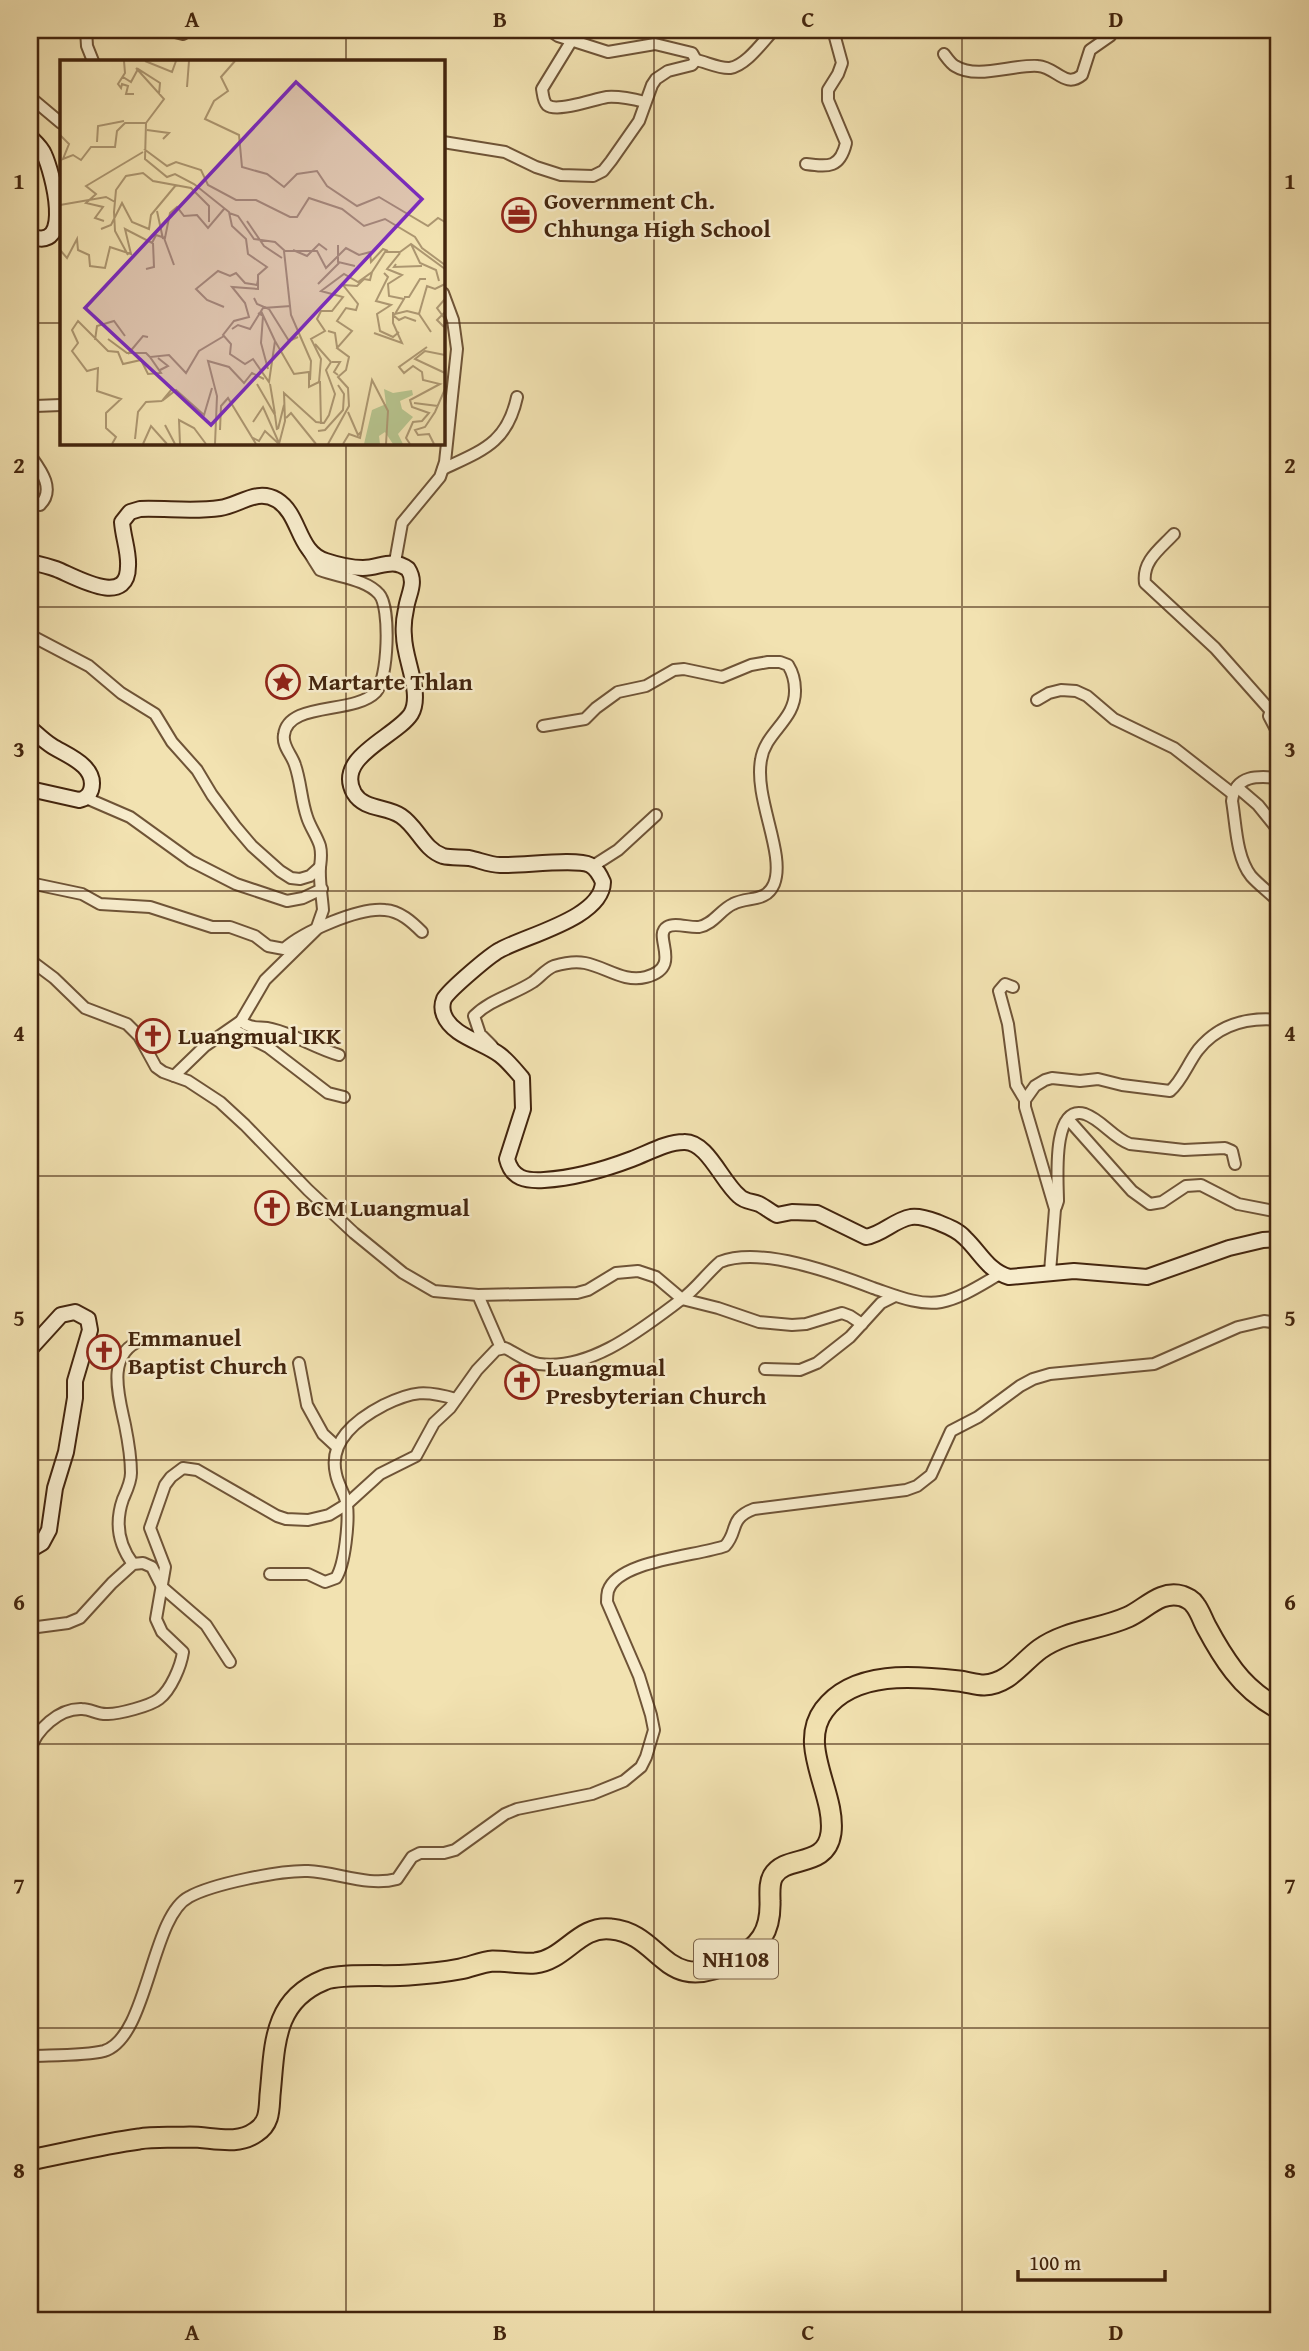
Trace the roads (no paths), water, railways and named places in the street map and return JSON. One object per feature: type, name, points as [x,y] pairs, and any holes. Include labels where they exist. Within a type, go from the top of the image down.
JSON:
[{"type":"highway","name":"NH108","points":[[30,2160],[143,2138],[207,2137],[239,2141],[252,2135],[261,2129],[268,2119],[282,2016],[295,1998],[327,1978],[411,1975],[461,1969],[489,1961],[529,1964],[543,1962],[555,1957],[588,1932],[612,1928],[635,1938],[676,1968],[686,1972],[709,1970],[732,1961],[744,1954],[765,1934],[770,1921],[769,1890],[774,1873],[781,1867],[814,1857],[824,1851],[830,1840],[832,1828],[814,1727],[832,1700],[860,1685],[880,1679],[919,1677],[965,1681],[982,1686],[994,1684],[1005,1680],[1053,1641],[1128,1617],[1169,1594],[1187,1597],[1195,1603],[1205,1625],[1238,1676],[1263,1700],[1279,1709]]},
{"type":"street","points":[[86,30],[87,46],[93,60]]},
{"type":"street","points":[[167,30],[183,34],[190,30]]},
{"type":"street","points":[[549,30],[558,36],[608,52],[655,44],[691,53],[696,60],[732,68],[749,56],[774,30]]},
{"type":"street","points":[[806,164],[822,166],[836,163],[842,157],[846,143],[828,100],[828,90],[842,63],[833,30]]},
{"type":"street","points":[[944,54],[955,66],[975,72],[1036,65],[1055,71],[1064,79],[1072,81],[1082,75],[1090,50],[1114,30]]},
{"type":"street","points":[[572,40],[542,89],[548,106],[582,104],[609,97],[645,102]]},
{"type":"street","points":[[444,142],[505,152],[561,175],[593,176],[603,171],[639,121],[656,79],[668,71],[692,65],[696,60]]},
{"type":"street","points":[[30,97],[60,122]]},
{"type":"street","points":[[30,137],[44,155],[58,219],[53,233],[48,237],[30,236]]},
{"type":"street","points":[[443,470],[457,349],[453,320],[444,296]]},
{"type":"street","points":[[395,562],[402,523],[443,470],[483,448],[507,428],[517,397]]},
{"type":"street","points":[[30,409],[35,406],[60,405]]},
{"type":"street","points":[[30,455],[41,468],[48,491],[47,497],[40,505],[30,503]]},
{"type":"street","points":[[30,562],[58,570],[90,585],[111,588],[126,578],[129,568],[122,522],[130,512],[139,509],[221,508],[256,496],[267,496],[284,507],[320,570],[365,585],[379,594],[384,604],[386,623],[381,685],[374,694],[349,706],[306,712],[287,726],[284,736],[286,748],[298,774],[307,817],[321,848],[323,910],[316,930],[265,980],[241,1021],[205,1046],[174,1076]]},
{"type":"street","points":[[1174,534],[1148,560],[1143,572],[1145,583],[1215,648],[1269,710]]},
{"type":"street","points":[[308,551],[323,561],[344,566],[365,568],[395,562],[408,569],[413,582],[406,608],[404,638],[416,702],[409,717],[358,760],[351,777],[351,786],[362,803],[399,814],[415,828],[428,846],[443,856],[468,858],[497,865],[575,862],[593,866],[618,850],[656,815]]},
{"type":"street","points":[[30,635],[89,666],[121,693],[155,714],[172,742],[197,770],[236,827],[252,846],[280,871],[291,878],[300,879],[310,876],[320,867]]},
{"type":"street","points":[[543,726],[585,719],[618,692],[646,686],[674,670],[692,670],[722,677],[751,665],[780,662],[788,666],[794,681],[794,703],[790,713],[764,748],[761,759],[760,792],[776,859],[775,882],[768,894],[730,905],[713,921],[701,927],[667,927],[663,934],[666,959],[660,970],[651,976],[630,979],[582,962],[565,963],[551,967],[532,982],[485,1005],[474,1016],[480,1034],[522,1078],[523,1109],[507,1159],[513,1173],[527,1180],[568,1178],[598,1172],[669,1145],[687,1142],[703,1150],[726,1184],[739,1197],[755,1202],[777,1215],[792,1212],[817,1213],[866,1237],[907,1218],[922,1218],[963,1235],[1000,1274]]},
{"type":"street","points":[[1037,700],[1061,690],[1076,691],[1087,696],[1114,719],[1174,748],[1258,805],[1279,831]]},
{"type":"street","points":[[1279,701],[1269,710],[1269,716],[1279,735]]},
{"type":"street","points":[[30,728],[54,747],[72,755],[82,765],[92,785],[86,797]]},
{"type":"street","points":[[1279,778],[1260,775],[1251,777],[1235,790],[1232,801],[1241,856],[1246,867],[1279,902]]},
{"type":"street","points":[[30,789],[72,799],[86,797],[130,817],[191,861],[236,884],[287,901],[303,898],[322,889]]},
{"type":"street","points":[[498,1054],[448,1022],[442,1007],[444,999],[498,951],[552,929],[593,903],[603,889],[603,882],[593,866]]},
{"type":"street","points":[[30,883],[82,894],[100,904],[150,907],[212,927],[230,927],[255,936],[268,946],[284,949],[303,934],[352,916],[385,909],[400,914],[422,932]]},
{"type":"street","points":[[30,960],[54,978],[85,1008],[127,1024],[139,1036],[156,1067],[188,1082],[220,1102],[345,1224],[403,1273],[434,1291],[478,1295],[577,1293],[588,1290],[616,1273],[638,1271],[656,1277],[682,1299],[760,1322],[806,1324],[842,1313],[862,1324]]},
{"type":"street","points":[[1013,987],[1005,984],[999,991],[1008,1024],[1016,1085],[1026,1100]]},
{"type":"street","points":[[1055,1209],[1025,1107],[1026,1100],[1040,1082],[1052,1078],[1098,1080],[1170,1091],[1198,1049],[1222,1030],[1236,1022],[1249,1019],[1279,1020]]},
{"type":"street","points":[[241,1021],[250,1028],[271,1028],[317,1049],[339,1055]]},
{"type":"street","points":[[232,1029],[277,1053],[328,1093],[344,1097]]},
{"type":"street","points":[[1050,1272],[1062,1128],[1068,1119],[1078,1113],[1088,1115],[1122,1141],[1184,1150],[1225,1148],[1232,1151],[1235,1164]]},
{"type":"street","points":[[1068,1119],[1132,1191],[1150,1204],[1162,1202],[1186,1186],[1201,1185],[1238,1204],[1279,1212]]},
{"type":"street","points":[[501,1348],[539,1364],[574,1361],[612,1348],[682,1299],[720,1262],[741,1258],[799,1264],[895,1296],[943,1302],[1000,1274],[1020,1276],[1050,1272],[1091,1272],[1147,1277],[1229,1248],[1279,1239]]},
{"type":"street","points":[[478,1295],[501,1348]]},
{"type":"street","points":[[765,1369],[800,1370],[817,1363],[833,1353],[881,1303],[895,1296]]},
{"type":"street","points":[[30,1349],[61,1315],[75,1311],[88,1319],[90,1330],[75,1381],[75,1398],[66,1452],[55,1488],[49,1530],[42,1543],[30,1550]]},
{"type":"street","points":[[30,2056],[104,2051],[119,2040],[128,2028],[150,1976],[170,1917],[186,1898],[215,1887],[282,1873],[308,1871],[379,1882],[397,1879],[412,1857],[421,1853],[455,1850],[505,1814],[517,1809],[593,1794],[635,1774],[646,1757],[654,1730],[639,1676],[607,1602],[608,1591],[623,1575],[639,1566],[725,1546],[730,1540],[735,1523],[754,1509],[906,1490],[917,1486],[931,1475],[951,1431],[978,1417],[1033,1379],[1050,1374],[1154,1364],[1238,1327],[1264,1321],[1279,1323]]},
{"type":"street","points":[[132,1564],[122,1547],[119,1534],[118,1515],[131,1474],[117,1383],[119,1363],[132,1343],[142,1340]]},
{"type":"street","points":[[30,1750],[39,1731],[69,1711],[84,1709],[111,1714],[151,1703],[164,1694],[183,1652],[158,1626],[156,1610],[162,1587],[164,1561],[150,1528],[165,1485],[176,1472],[190,1468],[197,1470],[286,1519],[320,1518],[347,1504],[380,1475],[416,1456],[434,1423],[450,1408],[477,1370],[501,1348]]},
{"type":"street","points":[[299,1363],[307,1405],[323,1434],[337,1446]]},
{"type":"street","points":[[270,1574],[308,1574],[325,1582],[336,1578],[343,1567],[347,1504],[335,1473],[334,1461],[341,1438],[376,1409],[395,1400],[421,1392],[456,1399]]},
{"type":"street","points":[[30,1628],[68,1623],[80,1618],[132,1564],[143,1563],[152,1567],[162,1587],[206,1625],[230,1662]]},
{"type":"place","name":"Government Ch. Chhunga High School","points":[[519,215]]},
{"type":"place","name":"Martarte Thlan","points":[[283,682]]},
{"type":"place","name":"Luangmual IKK","points":[[153,1036]]},
{"type":"place","name":"BCM Luangmual","points":[[272,1208]]},
{"type":"place","name":"Emmanuel Baptist Church","points":[[104,1352]]},
{"type":"place","name":"Luangmual Presbyterian Church","points":[[522,1382]]}]
